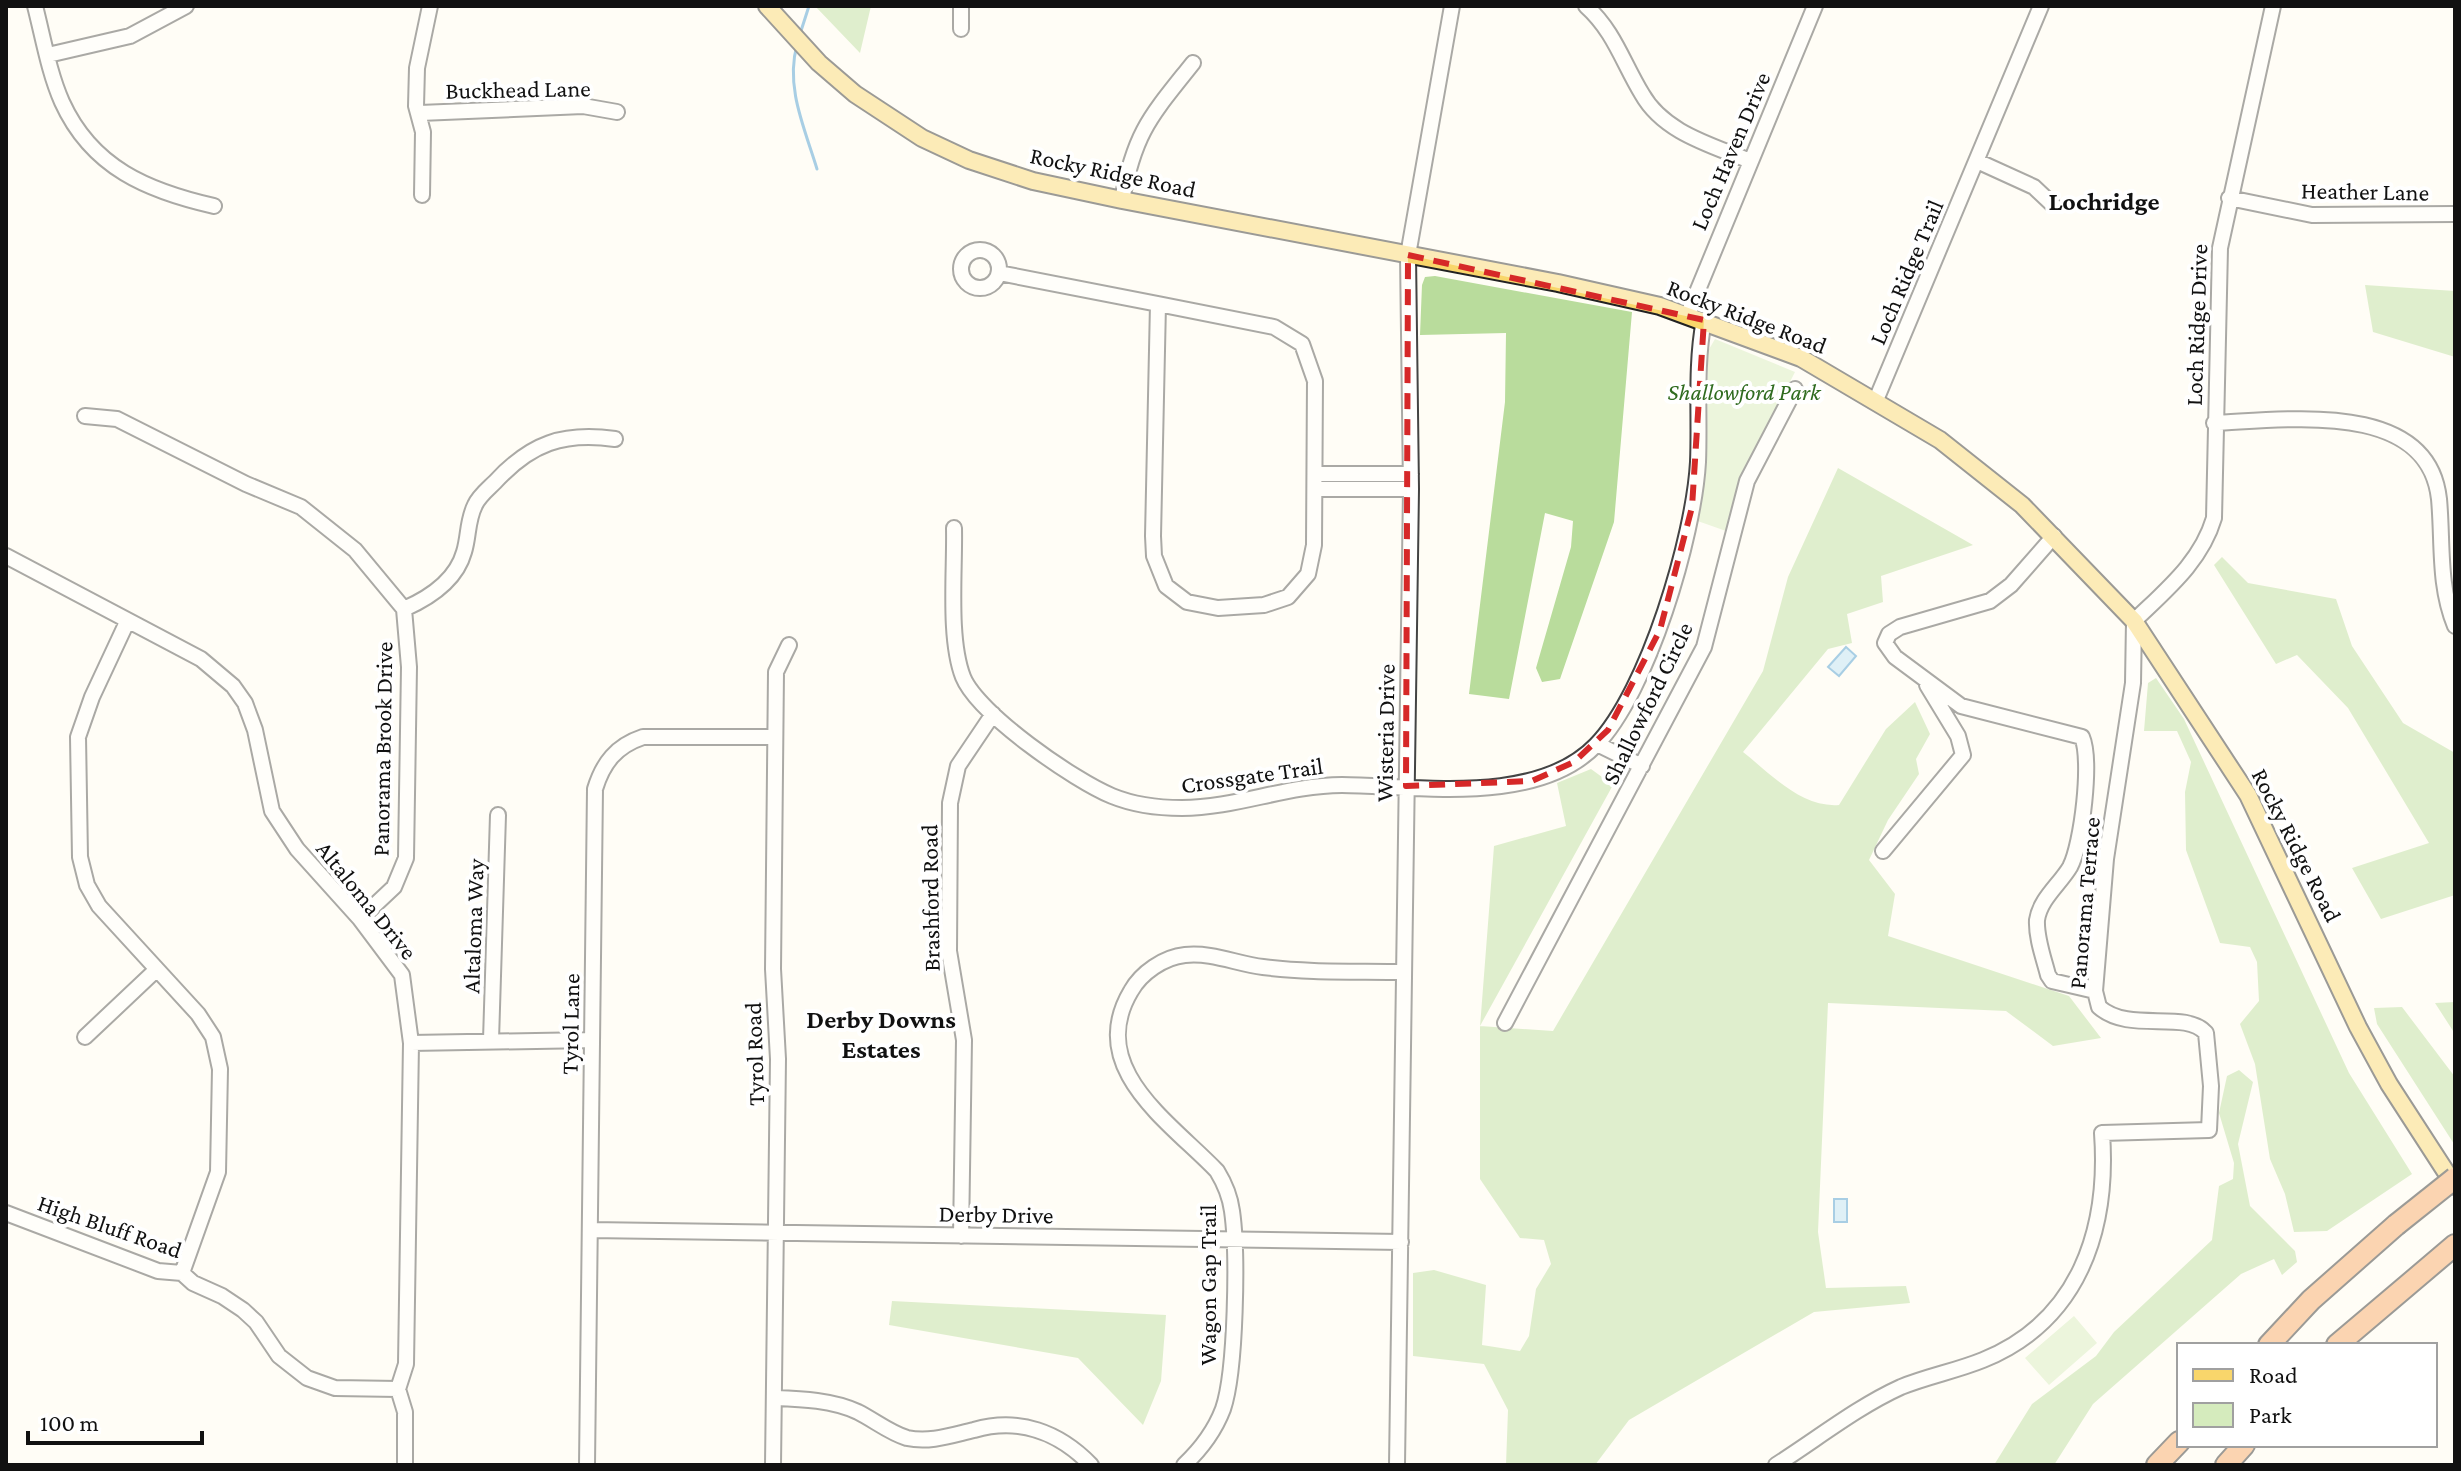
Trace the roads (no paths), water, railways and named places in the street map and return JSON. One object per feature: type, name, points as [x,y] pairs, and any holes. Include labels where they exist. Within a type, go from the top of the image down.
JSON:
[{"type":"highway","points":[[2271,1343],[2311,1300],[2455,1178]]},
{"type":"highway","points":[[2339,1343],[2455,1245]]},
{"type":"highway","points":[[2157,1465],[2177,1444]]},
{"type":"highway","points":[[2226,1465],[2242,1447]]},
{"type":"main road","name":"Rocky Ridge Road","points":[[767,6],[843,84],[922,138],[969,160],[1033,181],[1602,292],[1696,317],[1801,358],[1876,400],[1981,471],[2054,536],[2134,621],[2248,795],[2358,1027],[2389,1084],[2455,1186]]},
{"type":"street","points":[[35,6],[62,102],[105,160],[136,182],[164,194],[214,206]]},
{"type":"street","points":[[48,55],[130,36],[186,6]]},
{"type":"street","points":[[422,195],[423,132],[416,106],[417,68],[430,6]]},
{"type":"street","points":[[961,6],[961,29]]},
{"type":"street","name":"Wisteria Drive","points":[[1397,1465],[1411,482],[1408,255],[1452,6]]},
{"type":"street","points":[[1586,6],[1615,39],[1643,96],[1665,122],[1750,161]]},
{"type":"street","name":"Loch Haven Drive","points":[[1597,744],[1623,705],[1660,630],[1672,592],[1696,482],[1699,346],[1696,317],[1750,161],[1815,6]]},
{"type":"street","name":"Loch Ridge Trail","points":[[1876,400],[2041,6]]},
{"type":"street","name":"Loch Ridge Drive","points":[[2134,621],[2184,573],[2207,540],[2214,518],[2217,276],[2229,198],[2273,6]]},
{"type":"street","points":[[1122,200],[1129,158],[1143,127],[1193,63]]},
{"type":"street","name":"Buckhead Lane","points":[[420,113],[583,106],[617,112]]},
{"type":"street","points":[[1977,161],[2034,187],[2053,205]]},
{"type":"street","name":"Heather Lane","points":[[2229,198],[2312,215],[2455,214]]},
{"type":"street","points":[[999,273],[1158,304],[1274,327],[1302,344],[1315,381],[1312,561],[1300,586],[1288,597],[1264,605],[1201,607],[1175,596],[1166,586],[1154,556],[1158,304]]},
{"type":"street","name":"Shallowford Circle","points":[[1505,1023],[1704,647],[1747,481],[1795,389]]},
{"type":"street","name":"Panorama Brook Drive","points":[[85,416],[117,419],[246,484],[301,507],[355,550],[404,609],[409,667],[406,858],[394,887],[360,919]]},
{"type":"street","points":[[2214,423],[2350,422],[2380,428],[2411,443],[2427,460],[2436,483],[2442,577],[2455,626]]},
{"type":"street","points":[[404,609],[428,598],[451,577],[464,552],[466,529],[476,501],[512,463],[541,445],[560,439],[584,435],[615,439]]},
{"type":"street","points":[[1315,481],[1411,482]]},
{"type":"street","name":"Crossgate Trail","points":[[954,528],[957,642],[962,673],[974,696],[993,714],[1086,783],[1116,798],[1147,805],[1210,806],[1305,787],[1516,785],[1559,770],[1597,744]]},
{"type":"street","points":[[2054,536],[2011,585],[1990,601],[1900,627],[1889,634],[1885,643],[1895,657],[1961,706],[2082,737],[2086,753],[2080,837],[2071,865],[2042,906],[2037,920],[2048,975],[2052,981],[2095,991]]},
{"type":"street","name":"Altaloma Drive","points":[[6,556],[201,659],[233,686],[245,703],[255,730],[272,811],[297,849],[360,919],[402,975],[411,1043],[406,1364],[398,1389],[405,1412],[405,1465]]},
{"type":"street","name":"Panorama Terrace","points":[[1776,1465],[1886,1396],[1918,1381],[1985,1359],[2036,1329],[2055,1309],[2092,1244],[2103,1202],[2102,1133],[2209,1130],[2211,1086],[2206,1033],[2195,1025],[2118,1020],[2099,1007],[2095,991],[2106,859],[2133,683],[2134,621]]},
{"type":"street","points":[[127,622],[92,697],[78,737],[80,857],[87,885],[99,906],[198,1014],[213,1037],[220,1069],[218,1172],[182,1273]]},
{"type":"street","name":"Tyrol Road","points":[[773,1465],[776,672],[789,645]]},
{"type":"street","points":[[1883,851],[1963,755],[1958,736],[1923,678]]},
{"type":"street","name":"Brashford Road","points":[[961,1236],[964,1040],[949,951],[950,803],[958,766],[993,714]]},
{"type":"street","name":"Tyrol Lane","points":[[587,1465],[594,801],[603,768],[624,745],[643,737],[775,737]]},
{"type":"street","points":[[1597,744],[1642,766]]},
{"type":"street","name":"Altaloma Way","points":[[491,1040],[498,815]]},
{"type":"street","name":"Wagon Gap Trail","points":[[1184,1465],[1213,1430],[1227,1390],[1232,1344],[1233,1239],[1230,1197],[1217,1171],[1144,1099],[1126,1075],[1117,1037],[1122,1009],[1134,986],[1159,964],[1186,954],[1281,969],[1404,972]]},
{"type":"street","points":[[85,1037],[156,970]]},
{"type":"street","points":[[411,1043],[592,1040]]},
{"type":"street","name":"High Bluff Road","points":[[6,1213],[158,1271],[182,1273],[193,1283],[243,1310],[256,1322],[279,1356],[307,1378],[335,1388],[398,1389]]},
{"type":"street","name":"Derby Drive","points":[[590,1230],[1401,1242]]},
{"type":"street","points":[[774,1398],[840,1405],[893,1432],[918,1439],[943,1438],[998,1425],[1035,1428],[1060,1439],[1091,1465]]},
{"type":"water","points":[[1846,647],[1856,656],[1839,676],[1828,667]]},
{"type":"water","points":[[1834,1199],[1847,1199],[1847,1222],[1834,1222]]},
{"type":"waterway","points":[[800,34],[809,6]]},
{"type":"waterway","points":[[797,45],[793,76],[795,92],[817,169]]},
{"type":"district","name":"Lochridge","points":[[2104,201]]},
{"type":"district","name":"Derby Downs Estates","points":[[881,1034]]},
{"type":"park label","name":"Shallowford Park","points":[[1744,391]]}]
